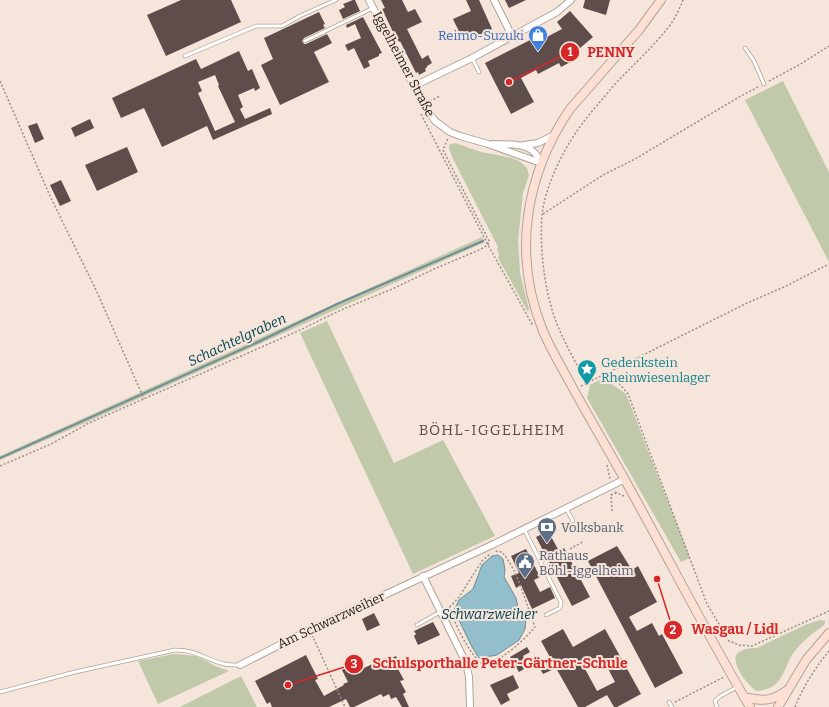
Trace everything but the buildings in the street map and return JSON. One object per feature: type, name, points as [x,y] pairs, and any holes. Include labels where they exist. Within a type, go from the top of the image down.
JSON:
[{"type":"main road","points":[[661,0],[639,30],[570,109],[554,135],[541,163],[533,188],[528,214],[526,240],[528,279],[542,329],[574,391],[625,479],[750,707]]},
{"type":"main road","points":[[779,706],[806,660],[829,633]]},
{"type":"main road","points":[[744,697],[759,700],[771,699],[777,697],[790,688]]},
{"type":"street","name":"Iggelheimer Straße","points":[[370,0],[429,114],[441,127],[450,132],[471,140],[488,144]]},
{"type":"street","points":[[494,0],[512,36]]},
{"type":"street","points":[[414,86],[472,58],[558,12],[571,0]]},
{"type":"street","points":[[488,144],[521,145],[538,143],[554,135]]},
{"type":"street","points":[[488,144],[541,163]]},
{"type":"street","points":[[521,145],[528,147],[534,152],[538,156],[541,163]]},
{"type":"street","name":"Am Schwarzweiher","points":[[240,665],[309,630],[524,529],[625,479]]},
{"type":"street","points":[[423,576],[458,643],[468,669],[470,707]]},
{"type":"lane","points":[[185,56],[256,26],[282,26],[302,15],[336,0]]},
{"type":"lane","points":[[305,40],[373,8]]},
{"type":"lane","points":[[745,48],[754,61],[764,84]]},
{"type":"lane","points":[[472,58],[479,72]]},
{"type":"lane","points":[[566,508],[573,521]]},
{"type":"lane","points":[[524,529],[561,602],[560,608],[546,615]]},
{"type":"lane","points":[[417,625],[443,614]]},
{"type":"lane","points":[[0,692],[75,672],[175,650],[186,650],[224,664],[240,665]]},
{"type":"lane","points":[[716,707],[716,701],[719,697],[738,687]]},
{"type":"lane","points":[[670,702],[672,707]]},
{"type":"path","points":[[586,383],[563,337],[551,306],[547,290],[542,250],[542,214],[549,186],[564,152],[576,132],[591,112],[621,78],[668,29],[683,0]]},
{"type":"path","points":[[542,214],[603,175],[635,159],[739,96],[799,65],[829,46]]},
{"type":"path","points":[[0,81],[50,196],[97,292],[144,399]]},
{"type":"path","points":[[0,466],[51,444],[89,424],[144,399],[298,332],[341,310],[390,290],[488,245],[489,241],[443,150],[450,132]]},
{"type":"path","points":[[574,391],[609,371],[829,264]]},
{"type":"path","points":[[609,371],[628,394],[707,604],[729,641],[739,645],[752,646],[829,611]]},
{"type":"path","points":[[612,512],[610,495],[616,493]]},
{"type":"path","points":[[570,549],[584,541]]},
{"type":"path","points":[[443,614],[449,607],[459,597],[482,561],[494,551],[502,552],[507,558],[515,575],[535,627],[520,643],[490,664],[483,665],[477,661],[458,627],[449,607]]},
{"type":"path","points":[[309,630],[345,707]]},
{"type":"path","points":[[795,707],[801,693],[829,651]]},
{"type":"green space","points":[[783,81],[829,172],[829,262],[745,100]]},
{"type":"green space","points":[[455,143],[481,152],[512,158],[519,161],[527,168],[529,175],[523,193],[518,240],[520,272],[529,309],[528,312],[498,258],[498,247],[452,157],[449,145]]},
{"type":"green space","points":[[482,237],[485,242],[0,460],[0,456]]},
{"type":"green space","points":[[327,321],[394,463],[443,440],[495,536],[413,574],[300,333]]},
{"type":"green space","points":[[603,378],[626,394],[690,558],[681,562],[587,398],[590,385]]},
{"type":"green space","points":[[820,620],[825,621],[825,624],[811,635],[793,653],[779,681],[774,686],[756,691],[745,680],[739,670],[736,660],[736,655],[740,651],[757,648],[805,625]]},
{"type":"green space","points":[[174,654],[197,656],[215,666],[229,671],[158,704],[138,661]]},
{"type":"green space","points":[[241,676],[257,707],[180,707]]},
{"type":"water","name":"Schwarzweiher","points":[[498,555],[503,559],[505,570],[504,577],[516,598],[518,608],[526,619],[525,629],[519,640],[497,655],[479,658],[454,610],[459,600],[473,589],[482,565],[492,556]]},
{"type":"waterway","name":"Schachtelgraben","points":[[0,458],[256,343],[337,304],[483,241]]},
{"type":"place","name":"Reimo-Suzuki","points":[[538,52]]},
{"type":"place","name":"PENNY","points":[[509,82]]},
{"type":"place","name":"Gedenkstein Rheinwiesenlager","points":[[587,386]]},
{"type":"place","name":"Volksbank","points":[[547,544]]},
{"type":"place","name":"Rathaus Böhl-Iggelheim","points":[[525,579]]},
{"type":"place","name":"Wasgau / Lidl","points":[[657,579]]},
{"type":"place","name":"Schulsporthalle Peter-Gärtner-Schule","points":[[288,685]]},
{"type":"district","name":"BÖHL-IGGELHEIM","points":[[492,430]]}]
